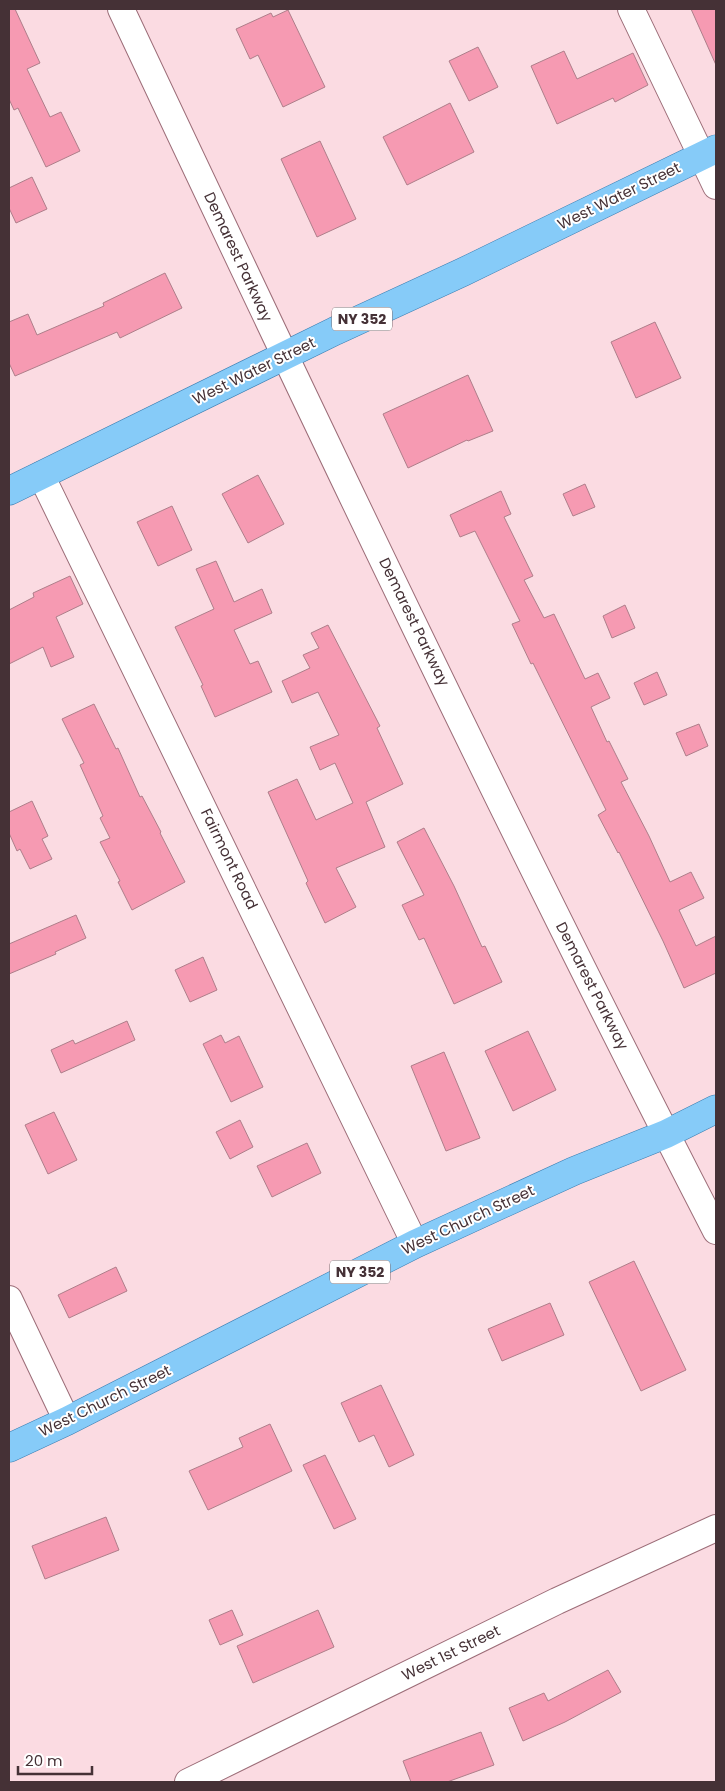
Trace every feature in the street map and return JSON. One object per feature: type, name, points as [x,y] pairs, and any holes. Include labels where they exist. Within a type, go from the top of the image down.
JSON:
[{"type":"main road","name":"West Water Street","points":[[9,491],[709,153]]},
{"type":"main road","name":"West Church Street","points":[[9,1448],[415,1244],[574,1171],[666,1134],[716,1109]]},
{"type":"street","name":"Demarest Parkway","points":[[121,9],[523,848],[716,1231]]},
{"type":"street","points":[[631,9],[709,153],[716,186]]},
{"type":"street","name":"Fairmont Road","points":[[41,475],[415,1244]]},
{"type":"street","points":[[9,1300],[67,1420]]},
{"type":"street","name":"West 1st Street","points":[[188,1782],[557,1601],[716,1528]]},
{"type":"building","points":[[9,9],[15,9],[40,63],[27,69],[50,117],[61,112],[80,151],[46,167],[18,108],[14,110],[9,99]]},
{"type":"building","points":[[691,9],[716,9],[716,65]]},
{"type":"building","points":[[288,10],[325,87],[283,107],[258,55],[250,59],[236,29],[271,13],[273,17]]},
{"type":"building","points":[[478,47],[498,87],[469,101],[449,61]]},
{"type":"building","points":[[564,51],[577,79],[633,53],[648,85],[615,102],[613,98],[557,124],[531,66]]},
{"type":"building","points":[[450,103],[474,152],[407,185],[383,137]]},
{"type":"building","points":[[320,141],[356,219],[317,237],[281,159]]},
{"type":"building","points":[[32,177],[47,209],[16,223],[9,208],[9,188]]},
{"type":"building","points":[[165,273],[182,308],[120,338],[117,332],[15,376],[9,363],[9,322],[28,314],[37,335],[104,306],[103,303]]},
{"type":"building","points":[[655,322],[681,378],[636,398],[611,342]]},
{"type":"building","points":[[468,375],[493,431],[467,440],[408,468],[383,414]]},
{"type":"building","points":[[258,475],[284,524],[248,543],[222,494]]},
{"type":"building","points":[[585,484],[595,507],[573,516],[563,494]]},
{"type":"building","points":[[501,491],[511,514],[504,517],[533,576],[524,580],[544,618],[554,614],[585,679],[598,673],[610,698],[591,707],[607,742],[609,741],[628,779],[621,782],[670,882],[691,872],[704,898],[679,910],[696,946],[716,936],[716,973],[684,988],[619,852],[598,815],[606,810],[512,624],[520,621],[475,531],[460,537],[450,515]]},
{"type":"building","points":[[172,506],[192,550],[158,566],[137,522]]},
{"type":"building","points":[[216,561],[234,602],[262,589],[272,613],[234,630],[250,664],[258,661],[272,692],[215,717],[201,686],[203,685],[175,627],[214,609],[196,569]]},
{"type":"building","points":[[70,576],[83,604],[56,617],[74,657],[51,667],[43,647],[9,664],[9,610],[34,597],[33,593]]},
{"type":"building","points":[[625,605],[635,628],[612,638],[603,616]]},
{"type":"building","points":[[328,625],[380,726],[377,728],[403,784],[366,802],[385,847],[336,868],[356,907],[325,923],[268,792],[297,779],[316,820],[353,803],[335,763],[320,770],[310,747],[339,735],[318,692],[292,703],[282,681],[310,668],[303,655],[319,648],[311,633]]},
{"type":"building","points":[[657,672],[667,695],[644,705],[634,683]]},
{"type":"building","points":[[94,704],[185,882],[132,910],[100,842],[110,838],[100,818],[103,816],[80,765],[84,763],[62,719]]},
{"type":"building","points":[[699,724],[708,746],[686,756],[676,733]]},
{"type":"building","points":[[32,801],[48,836],[42,839],[52,859],[30,869],[20,849],[17,851],[9,833],[9,812]]},
{"type":"building","points":[[424,828],[454,886],[482,947],[485,946],[502,982],[454,1004],[424,938],[419,940],[402,905],[424,895],[397,842]]},
{"type":"building","points":[[76,915],[86,938],[55,952],[56,954],[9,974],[9,944]]},
{"type":"building","points":[[203,957],[217,990],[190,1002],[175,970]]},
{"type":"building","points":[[127,1021],[135,1040],[61,1073],[51,1050],[73,1040],[75,1044]]},
{"type":"building","points":[[528,1031],[556,1090],[513,1111],[485,1051]]},
{"type":"building","points":[[221,1035],[225,1043],[239,1036],[263,1087],[231,1102],[203,1044]]},
{"type":"building","points":[[444,1052],[480,1138],[446,1151],[411,1066]]},
{"type":"building","points":[[54,1112],[77,1160],[48,1174],[25,1125]]},
{"type":"building","points":[[240,1120],[253,1147],[230,1159],[216,1132]]},
{"type":"building","points":[[307,1143],[321,1173],[272,1197],[257,1166]]},
{"type":"building","points":[[634,1261],[686,1370],[641,1391],[589,1282]]},
{"type":"building","points":[[116,1267],[127,1291],[69,1318],[58,1295]]},
{"type":"building","points":[[550,1303],[564,1335],[502,1361],[488,1329]]},
{"type":"building","points":[[381,1385],[414,1455],[389,1467],[374,1435],[359,1442],[341,1403]]},
{"type":"building","points":[[270,1424],[292,1471],[208,1510],[189,1471],[243,1447],[239,1438]]},
{"type":"building","points":[[325,1455],[356,1519],[334,1529],[303,1465]]},
{"type":"building","points":[[106,1517],[119,1550],[45,1579],[32,1546]]},
{"type":"building","points":[[232,1610],[243,1635],[220,1645],[209,1620]]},
{"type":"building","points":[[318,1610],[334,1647],[253,1683],[237,1646]]},
{"type":"building","points":[[608,1670],[621,1692],[565,1722],[523,1741],[509,1708],[544,1693],[548,1701]]},
{"type":"building","points":[[481,1732],[494,1765],[447,1782],[411,1782],[403,1761]]}]
